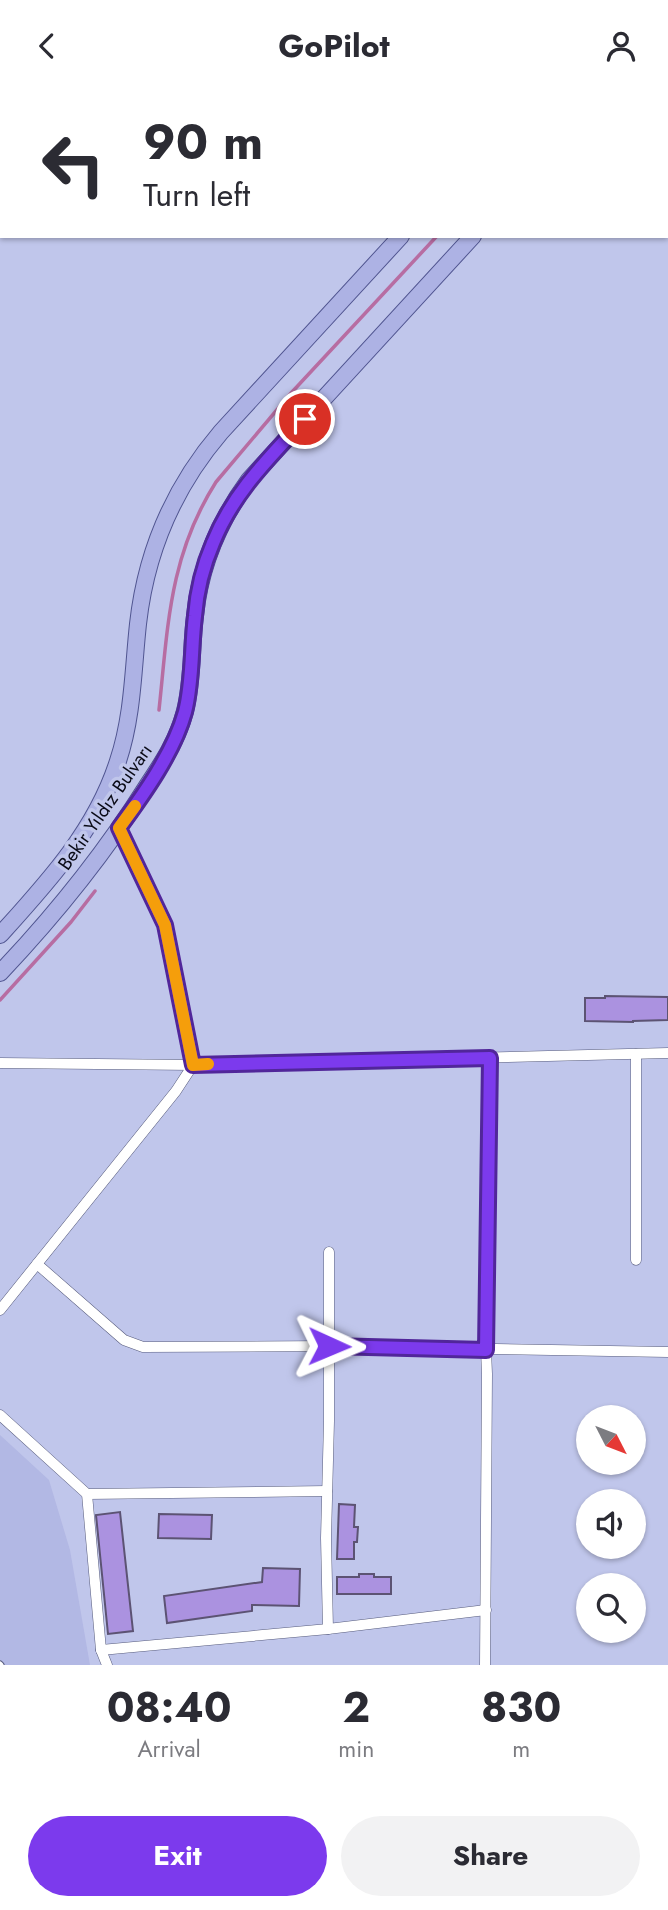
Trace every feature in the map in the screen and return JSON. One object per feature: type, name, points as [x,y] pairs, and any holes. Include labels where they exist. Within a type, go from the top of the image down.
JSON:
[{"type":"main road","name":"Bekir Yıldız Bulvarı","points":[[0,935],[76,846],[110,784],[130,718],[139,620],[149,568],[162,527],[180,488],[214,441],[399,238]]},
{"type":"main road","name":"Bekir Yıldız Bulvarı","points":[[0,974],[73,889],[119,828],[175,743],[186,710],[194,618],[201,580],[213,543],[228,510],[249,480],[471,238]]},
{"type":"street","points":[[0,1310],[176,1091],[193,1065],[165,925],[119,828]]},
{"type":"street","points":[[0,1063],[193,1065],[668,1053]]},
{"type":"street","points":[[636,1054],[636,1260]]},
{"type":"street","points":[[485,1665],[490,1058]]},
{"type":"street","points":[[328,1629],[326,1538],[329,1252]]},
{"type":"street","points":[[37,1264],[124,1340],[135,1345],[668,1352]]},
{"type":"street","points":[[0,1415],[87,1494],[101,1650],[107,1665]]},
{"type":"street","points":[[87,1494],[327,1491]]},
{"type":"street","points":[[101,1650],[328,1629],[486,1610]]},
{"type":"shaded area","points":[[0,1435],[49,1480],[70,1550],[90,1665],[0,1665]]},
{"type":"building","points":[[668,997],[668,1020],[585,1021],[585,998]]},
{"type":"building","points":[[339,1504],[355,1505],[354,1527],[358,1527],[357,1542],[354,1542],[354,1559],[337,1559]]},
{"type":"building","points":[[120,1512],[133,1631],[108,1634],[96,1515]]},
{"type":"building","points":[[159,1514],[212,1515],[211,1539],[158,1538]]},
{"type":"building","points":[[263,1568],[300,1569],[299,1606],[252,1605],[252,1611],[167,1623],[164,1596],[262,1582]]},
{"type":"building","points":[[359,1574],[391,1577],[391,1594],[337,1594],[337,1577],[359,1577]]},
{"type":"waterway","points":[[159,710],[173,592],[189,537],[216,482],[292,392],[435,238]]},
{"type":"waterway","points":[[0,1000],[71,922],[95,891]]},
{"type":"slow traffic","points":[[135,806],[119,828],[165,925],[193,1065],[208,1064]]},
{"type":"route","points":[[305,419],[249,480],[220,526],[206,561],[197,599],[186,710],[175,743],[119,828],[165,925],[193,1065],[490,1058],[486,1350],[329,1346]]}]
